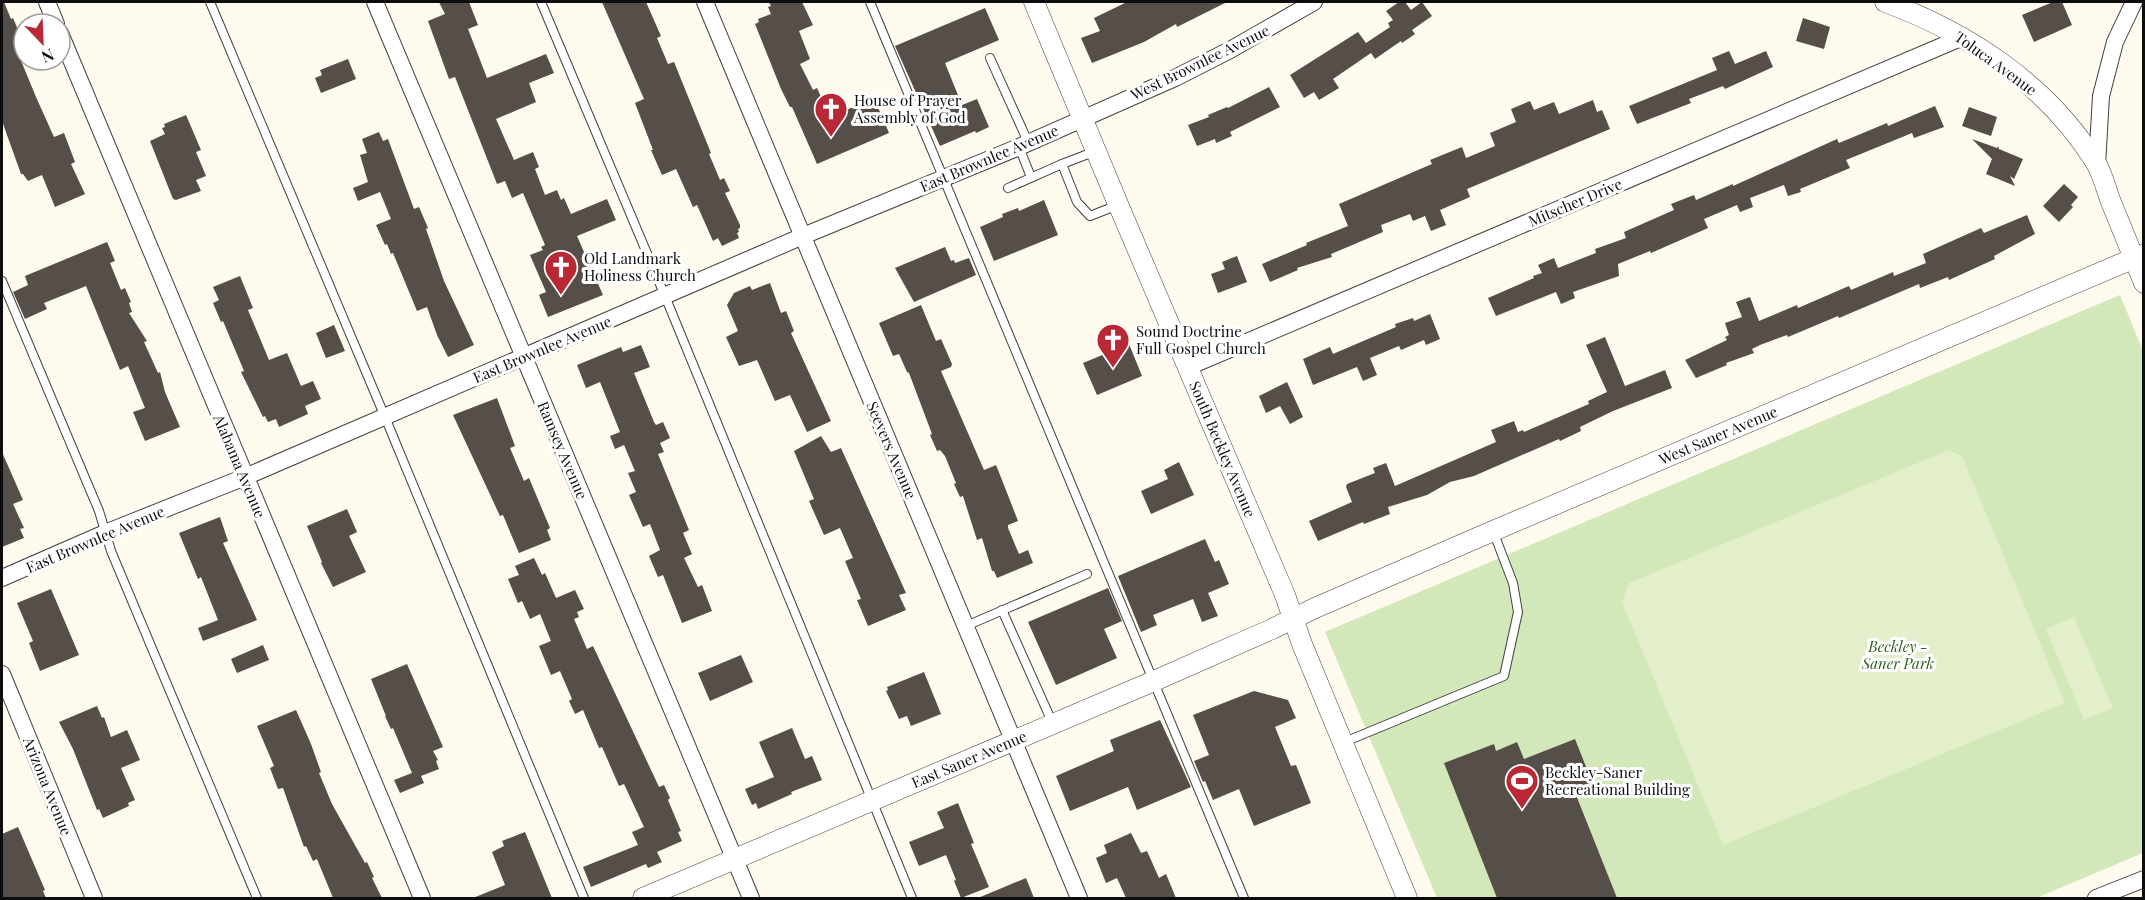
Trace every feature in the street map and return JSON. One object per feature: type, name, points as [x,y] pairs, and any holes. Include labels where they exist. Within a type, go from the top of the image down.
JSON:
[{"type":"street","name":"Ramsey Avenue","points":[[375,2],[751,898]]},
{"type":"street","name":"Seevers Avenue","points":[[705,2],[1079,898]]},
{"type":"street","name":"South Beckley Avenue","points":[[1034,2],[1293,618],[1407,898]]},
{"type":"street","name":"West Brownlee Avenue","points":[[1082,118],[1174,78],[1230,50],[1314,2]]},
{"type":"street","name":"Toluca Avenue","points":[[1885,2],[1909,10],[1963,37],[2031,85],[2066,122],[2097,165],[2139,256],[2144,283]]},
{"type":"street","points":[[2097,165],[2101,96],[2115,42],[2134,2]]},
{"type":"street","name":"Mitscher Drive","points":[[1188,367],[1963,37]]},
{"type":"street","name":"Alabama Avenue","points":[[72,62],[422,898]]},
{"type":"street","name":"East Brownlee Avenue","points":[[2,578],[105,533],[245,477],[1082,118]]},
{"type":"street","name":"West Saner Avenue","points":[[1293,618],[2139,256]]},
{"type":"street","name":"East Saner Avenue","points":[[643,898],[1154,681],[1293,618]]},
{"type":"street","name":"Arizona Avenue","points":[[2,674],[94,898]]},
{"type":"street","points":[[2096,898],[2144,879]]},
{"type":"lane","points":[[210,2],[584,898]]},
{"type":"lane","points":[[541,2],[665,296],[912,898]]},
{"type":"lane","points":[[870,2],[1244,898]]},
{"type":"lane","points":[[990,58],[1023,144],[1031,177]]},
{"type":"lane","points":[[1008,188],[1096,151]]},
{"type":"lane","points":[[1062,164],[1077,202],[1090,216],[1118,204]]},
{"type":"lane","points":[[2,281],[99,511],[111,551],[257,898]]},
{"type":"lane","points":[[1342,743],[1504,676],[1518,612],[1513,584],[1493,531]]},
{"type":"lane","points":[[966,626],[1087,574]]},
{"type":"lane","points":[[1002,610],[1053,723]]},
{"type":"green space","name":"Beckley - Saner Park","points":[[2120,295],[2143,351],[2143,853],[2036,898],[1437,898],[1325,632]]},
{"type":"green space","points":[[1949,450],[1962,456],[2065,703],[1723,845],[1622,602],[1629,583]]},
{"type":"green space","points":[[2074,617],[2113,708],[2084,720],[2046,629]]},
{"type":"building","points":[[2,2],[4,2],[12,18],[12,72],[26,72],[54,137],[64,133],[75,162],[71,164],[85,194],[55,207],[42,175],[28,181],[21,174],[2,121]]},
{"type":"building","points":[[439,2],[469,2],[478,25],[468,29],[487,78],[546,54],[554,73],[529,83],[536,102],[496,119],[514,160],[533,152],[539,167],[535,169],[545,195],[557,190],[561,200],[564,198],[571,214],[607,199],[616,220],[577,236],[603,295],[548,317],[539,295],[546,292],[530,255],[543,250],[541,247],[545,245],[523,193],[512,198],[505,181],[497,184],[455,77],[449,79],[428,21],[445,14]]},
{"type":"building","points":[[602,2],[646,2],[661,36],[657,38],[668,64],[674,62],[720,180],[724,178],[730,191],[725,193],[740,225],[737,233],[739,238],[722,246],[718,238],[713,241],[697,205],[693,207],[676,169],[662,175],[635,103],[644,99]]},
{"type":"building","points":[[769,2],[802,2],[813,25],[799,31],[810,59],[800,64],[813,90],[817,88],[830,117],[874,98],[889,133],[817,164],[792,107],[781,89],[755,24],[759,22],[758,19],[771,14],[768,7],[771,6]]},
{"type":"building","points":[[1127,2],[1227,2],[1177,27],[1176,24],[1144,42],[1092,63],[1081,38],[1100,31],[1094,18]]},
{"type":"building","points":[[1399,2],[1405,2],[1411,10],[1422,2],[1432,16],[1412,30],[1415,34],[1402,43],[1401,41],[1375,59],[1371,53],[1333,79],[1339,88],[1319,100],[1314,92],[1304,98],[1290,75],[1358,32],[1366,43],[1390,27],[1388,23],[1393,20],[1386,11]]},
{"type":"building","points":[[2053,2],[2062,2],[2072,25],[2034,42],[2022,15]]},
{"type":"building","points":[[985,8],[999,40],[945,63],[962,105],[977,99],[989,127],[940,146],[895,46]]},
{"type":"building","points":[[1803,18],[1830,27],[1824,49],[1796,41]]},
{"type":"building","points":[[1729,51],[1735,64],[1766,51],[1773,67],[1725,89],[1723,86],[1689,99],[1691,103],[1637,124],[1629,106],[1717,70],[1712,58]]},
{"type":"building","points":[[348,59],[356,79],[321,93],[315,78],[322,75],[320,70]]},
{"type":"building","points":[[1269,87],[1280,107],[1230,132],[1232,136],[1216,143],[1215,139],[1197,146],[1188,125]]},
{"type":"building","points":[[1593,100],[1597,112],[1602,110],[1610,129],[1467,189],[1470,197],[1440,210],[1446,225],[1431,231],[1425,216],[1413,221],[1410,214],[1381,225],[1383,232],[1331,254],[1332,257],[1297,268],[1298,270],[1270,282],[1262,264],[1348,226],[1339,204],[1432,164],[1430,160],[1462,147],[1466,158],[1495,146],[1490,133],[1516,122],[1511,109],[1530,101],[1534,110],[1554,102],[1559,114]]},
{"type":"building","points":[[1935,106],[1944,127],[1914,138],[1912,133],[1846,160],[1850,168],[1800,189],[1801,192],[1788,196],[1784,185],[1750,198],[1753,207],[1740,212],[1737,205],[1704,219],[1708,228],[1651,253],[1650,251],[1618,264],[1619,276],[1573,292],[1575,298],[1561,304],[1556,292],[1496,316],[1488,298],[1542,273],[1538,265],[1554,258],[1558,268],[1596,253],[1595,249],[1626,238],[1624,232],[1674,210],[1671,204],[1694,195],[1696,200],[1733,184],[1733,186],[1837,139],[1839,143]]},
{"type":"building","points":[[1969,107],[1997,117],[1991,136],[1962,126]]},
{"type":"building","points":[[186,115],[201,150],[196,152],[206,176],[196,180],[201,191],[176,200],[173,199],[150,141],[165,134],[162,128],[165,127],[164,124]]},
{"type":"building","points":[[379,132],[383,141],[388,139],[414,209],[419,207],[428,228],[426,229],[444,281],[474,345],[448,357],[427,307],[417,311],[393,253],[391,254],[387,244],[385,245],[376,225],[391,219],[380,192],[358,201],[353,188],[368,182],[360,155],[367,153],[362,139]]},
{"type":"building","points":[[1972,139],[1997,148],[1998,146],[1999,149],[2023,159],[2014,179],[2010,176],[2015,186],[1986,174],[1992,159]]},
{"type":"building","points":[[2064,184],[2078,197],[2071,205],[2073,207],[2059,222],[2043,206]]},
{"type":"building","points":[[1044,200],[1058,235],[994,261],[980,227],[1003,217],[1002,214],[1018,208],[1019,211]]},
{"type":"building","points":[[2027,215],[2035,234],[1994,256],[1995,259],[1949,280],[1948,277],[1920,288],[1919,284],[1839,318],[1838,316],[1788,337],[1787,335],[1760,345],[1752,349],[1754,353],[1726,363],[1727,365],[1696,378],[1685,360],[1727,340],[1725,337],[1729,335],[1725,323],[1742,317],[1736,302],[1750,297],[1759,321],[1797,305],[1798,308],[1849,286],[1851,290],[1893,272],[1894,276],[1926,263],[1923,254],[1981,228],[1984,233]]},
{"type":"building","points":[[107,242],[115,261],[110,263],[121,290],[125,288],[131,302],[129,303],[132,312],[129,313],[147,341],[144,342],[158,373],[160,372],[165,392],[180,427],[145,441],[133,412],[145,408],[128,366],[120,370],[86,286],[44,303],[47,309],[25,319],[13,292],[28,285],[25,276]]},
{"type":"building","points":[[945,247],[951,261],[954,260],[955,263],[969,258],[976,275],[914,302],[895,268]]},
{"type":"building","points":[[1237,256],[1247,282],[1218,293],[1211,274],[1225,269],[1222,262]]},
{"type":"building","points":[[240,276],[253,308],[248,310],[269,360],[287,353],[301,386],[313,381],[321,399],[305,406],[308,414],[279,427],[276,419],[268,422],[265,416],[263,417],[241,372],[244,371],[213,303],[219,300],[213,287]]},
{"type":"building","points":[[770,283],[781,313],[786,311],[794,331],[791,333],[831,421],[807,432],[790,395],[775,401],[757,360],[739,366],[726,337],[738,331],[727,305],[734,293],[750,286],[752,290]]},
{"type":"building","points":[[921,305],[936,341],[941,339],[952,364],[951,367],[941,371],[984,470],[996,465],[1002,480],[1018,521],[1008,525],[1008,528],[1019,554],[1028,550],[1033,563],[997,578],[992,571],[982,538],[977,540],[963,496],[960,497],[954,484],[956,483],[945,456],[940,450],[937,451],[930,435],[932,434],[909,373],[899,354],[893,356],[879,323]]},
{"type":"building","points":[[1430,314],[1440,339],[1426,345],[1424,340],[1401,350],[1399,346],[1370,358],[1377,375],[1363,381],[1357,367],[1313,385],[1303,359],[1330,347],[1333,354],[1396,327],[1395,324],[1413,318],[1414,321]]},
{"type":"building","points":[[334,325],[345,351],[326,358],[316,333]]},
{"type":"building","points":[[1605,337],[1625,386],[1665,370],[1672,388],[1613,411],[1580,427],[1581,431],[1560,441],[1559,439],[1474,476],[1450,482],[1427,495],[1388,507],[1390,514],[1364,524],[1363,522],[1318,541],[1309,521],[1352,502],[1347,484],[1375,473],[1373,468],[1386,463],[1395,486],[1496,442],[1491,430],[1514,421],[1518,432],[1523,430],[1524,432],[1589,404],[1588,401],[1607,392],[1586,345]]},
{"type":"building","name":"Sound Doctrine Full Gospel Church","points":[[1129,344],[1142,376],[1097,395],[1083,363]]},
{"type":"building","points":[[641,345],[650,367],[634,373],[654,422],[656,425],[663,422],[670,438],[660,443],[664,452],[658,454],[689,530],[683,533],[692,554],[684,558],[698,587],[702,585],[712,611],[682,623],[663,575],[658,577],[649,556],[660,550],[650,524],[643,527],[629,495],[636,492],[628,473],[635,471],[624,445],[615,449],[610,436],[620,432],[600,382],[586,388],[577,365],[621,347],[623,352]]},
{"type":"building","points":[[1287,382],[1303,417],[1290,424],[1280,406],[1266,413],[1259,396]]},
{"type":"building","points":[[497,398],[515,446],[510,448],[524,481],[529,478],[550,528],[547,530],[551,540],[519,553],[503,515],[500,516],[453,415]]},
{"type":"building","points":[[821,436],[831,452],[841,448],[906,593],[899,595],[906,610],[868,626],[857,600],[861,599],[845,561],[853,558],[840,528],[824,535],[809,501],[814,499],[794,451]]},
{"type":"building","points":[[2,452],[23,500],[13,504],[24,528],[20,529],[24,538],[2,547]]},
{"type":"building","points":[[1179,462],[1194,495],[1151,514],[1141,491],[1168,479],[1164,470]]},
{"type":"building","points":[[347,509],[357,532],[349,536],[366,572],[333,587],[307,526]]},
{"type":"building","points":[[220,517],[228,541],[223,543],[257,620],[203,641],[198,628],[218,620],[201,577],[198,579],[179,533]]},
{"type":"building","points":[[1205,539],[1215,562],[1219,560],[1229,584],[1208,593],[1218,616],[1202,622],[1193,599],[1153,615],[1157,625],[1141,632],[1118,576]]},
{"type":"building","points":[[534,558],[542,575],[545,573],[556,598],[575,590],[584,609],[577,612],[579,617],[574,619],[587,649],[593,646],[659,787],[664,785],[681,831],[678,832],[682,841],[657,852],[662,862],[648,868],[646,864],[591,887],[583,867],[638,845],[632,832],[644,827],[624,784],[619,786],[602,747],[599,748],[583,710],[575,714],[569,701],[572,699],[560,671],[551,675],[539,646],[551,641],[540,614],[530,619],[522,601],[518,603],[508,579],[519,575],[515,566]]},
{"type":"building","points":[[1108,588],[1122,621],[1104,629],[1117,658],[1056,685],[1028,622]]},
{"type":"building","points":[[51,589],[79,655],[40,671],[29,643],[33,641],[17,603]]},
{"type":"building","points":[[263,645],[269,660],[237,673],[231,659]]},
{"type":"building","points":[[741,655],[753,682],[710,701],[698,673]]},
{"type":"building","points":[[407,664],[443,747],[433,751],[438,760],[436,761],[439,769],[421,776],[424,783],[400,793],[394,780],[412,773],[393,728],[391,729],[385,716],[371,679]]},
{"type":"building","points":[[924,672],[941,714],[911,726],[907,716],[899,719],[886,691],[887,687]]},
{"type":"building","points":[[1254,691],[1288,700],[1296,718],[1275,727],[1291,766],[1296,765],[1311,803],[1254,826],[1239,789],[1213,800],[1205,781],[1203,782],[1194,761],[1209,755],[1193,715]]},
{"type":"building","points":[[97,706],[102,718],[104,717],[111,737],[127,730],[140,760],[121,768],[135,800],[128,803],[129,806],[103,818],[99,809],[97,810],[73,749],[59,722]]},
{"type":"building","points":[[296,710],[311,744],[321,772],[319,773],[332,804],[365,863],[367,862],[382,898],[333,898],[317,859],[313,861],[306,846],[304,847],[283,788],[278,789],[270,768],[274,766],[257,726]]},
{"type":"building","points":[[1160,720],[1191,787],[1137,810],[1128,787],[1070,811],[1056,776],[1114,751],[1110,740]]},
{"type":"building","points":[[792,728],[805,759],[812,756],[822,780],[791,792],[792,794],[758,809],[756,803],[752,805],[745,789],[774,777],[759,742]]},
{"type":"building","name":"Beckley-Saner Recreational Building","points":[[1575,739],[1594,787],[1576,795],[1617,898],[1497,898],[1444,763],[1494,744],[1496,751],[1517,742],[1524,759]]},
{"type":"building","points":[[958,803],[974,843],[971,844],[989,887],[961,898],[946,855],[919,866],[909,842],[944,828],[937,812]]},
{"type":"building","points":[[18,827],[45,890],[43,891],[46,898],[2,898],[2,834]]},
{"type":"building","points":[[525,832],[552,898],[473,898],[505,885],[492,852],[504,846],[502,841]]},
{"type":"building","points":[[1131,833],[1141,853],[1147,851],[1159,878],[1166,874],[1176,898],[1126,898],[1117,878],[1106,883],[1096,858],[1107,853],[1104,845]]},
{"type":"building","points":[[1026,878],[1034,898],[978,898]]},
{"type":"place","name":"House of Prayer Assembly of God","points":[[831,138]]},
{"type":"place","name":"Old Landmark Holiness Church","points":[[561,296]]},
{"type":"place","name":"Sound Doctrine Full Gospel Church","points":[[1113,369]]},
{"type":"place","name":"Beckley-Saner Recreational Building","points":[[1522,810]]}]
